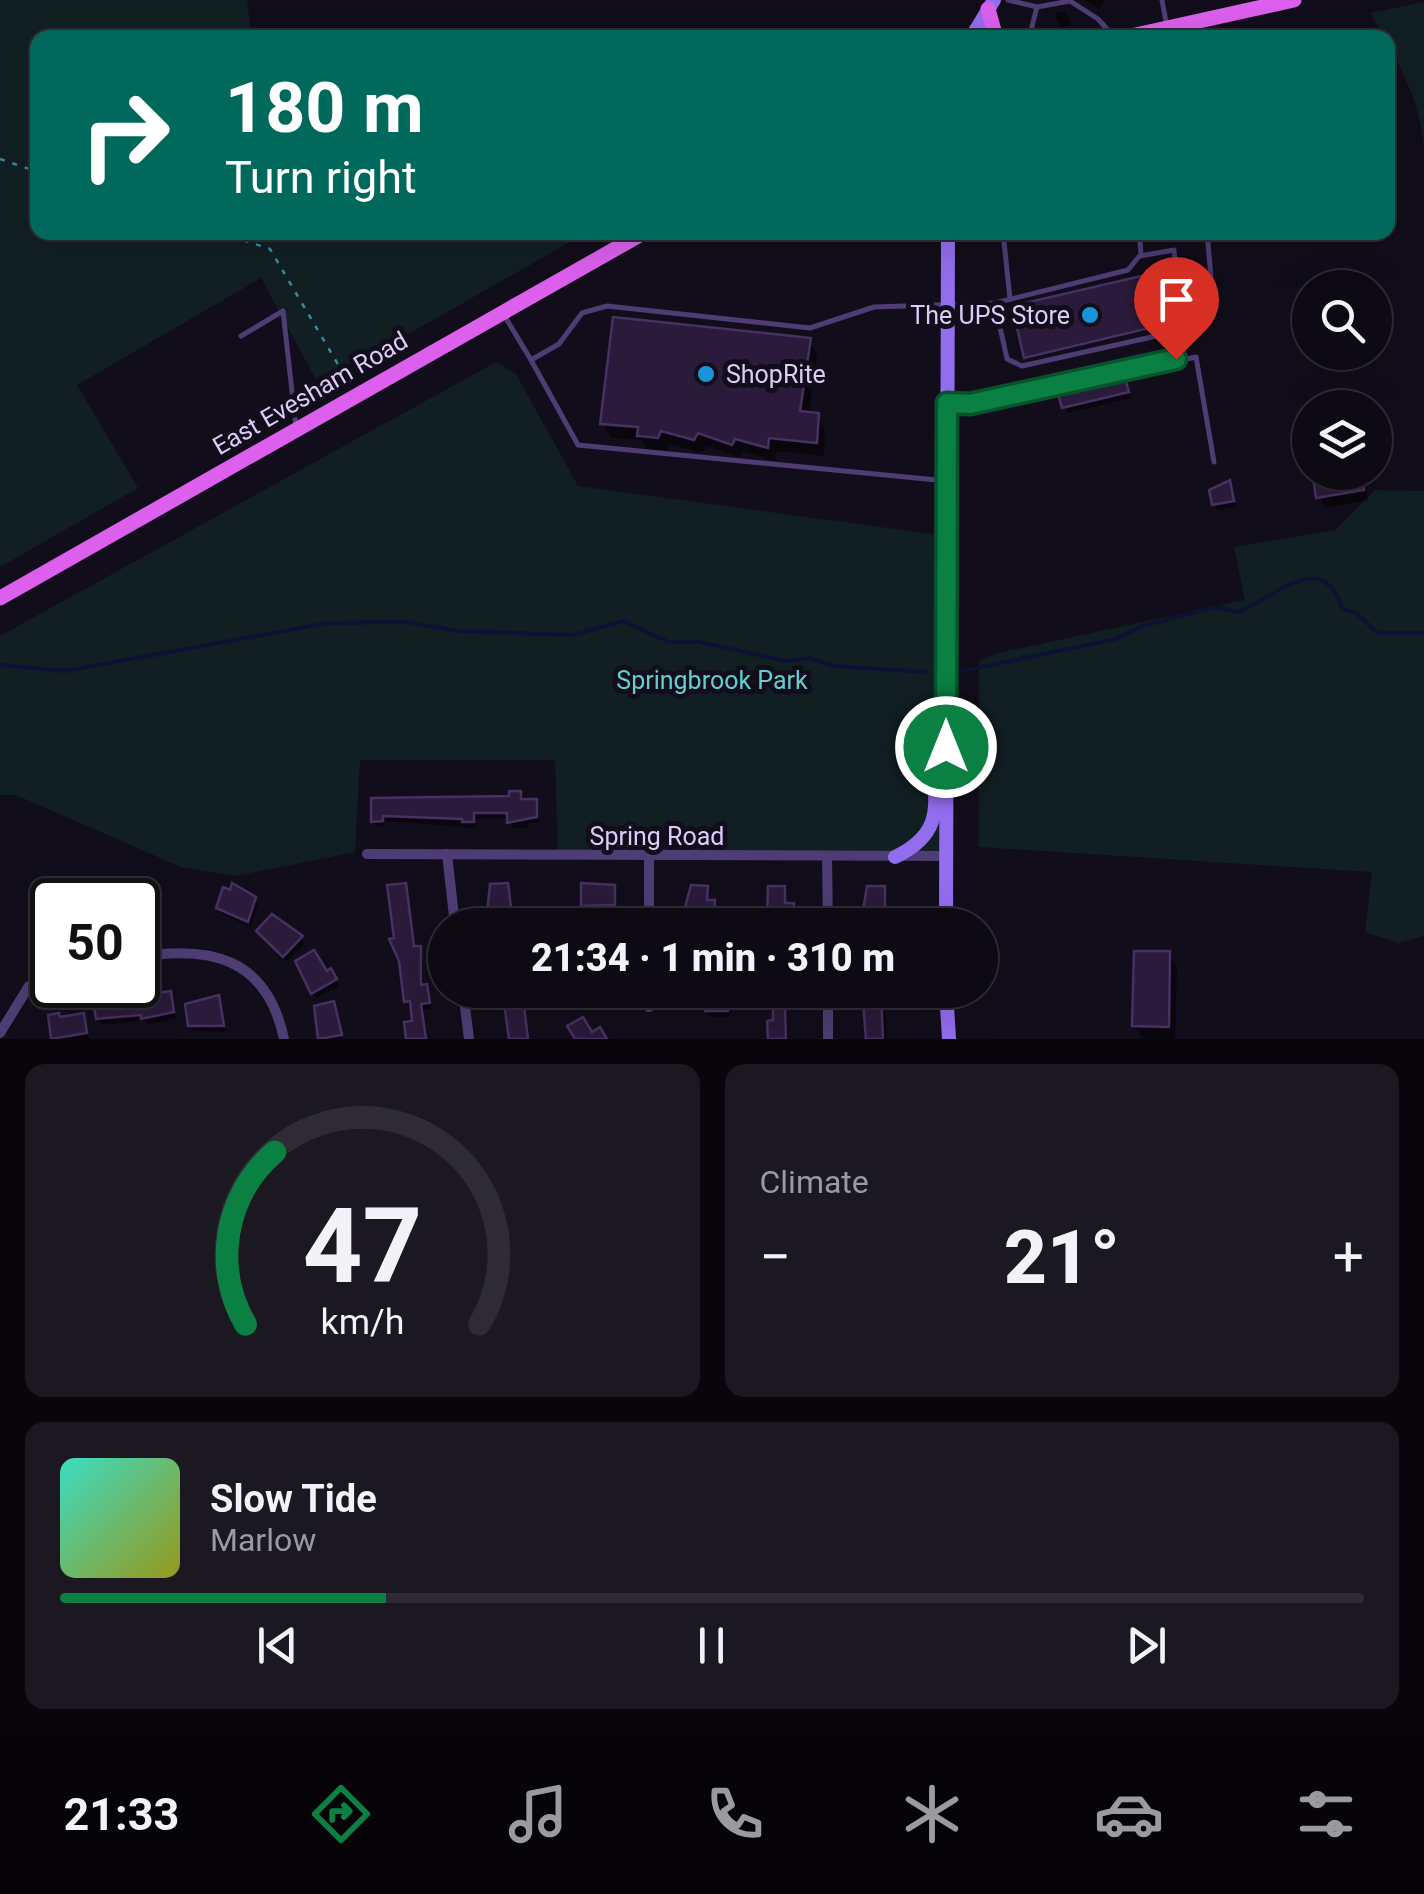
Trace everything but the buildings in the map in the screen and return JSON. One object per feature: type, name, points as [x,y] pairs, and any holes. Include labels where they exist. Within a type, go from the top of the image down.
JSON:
[{"type":"main road","points":[[1189,30],[1294,0]]},
{"type":"main road","points":[[976,30],[991,4]]},
{"type":"main road","points":[[991,4],[995,30]]},
{"type":"main road","points":[[1158,30],[1180,30]]},
{"type":"main road","name":"East Evesham Road","points":[[0,598],[632,240]]},
{"type":"main road","points":[[946,908],[948,240]]},
{"type":"main road","points":[[895,856],[918,846],[933,826],[934,732],[946,711]]},
{"type":"main road","points":[[947,1008],[949,1039]]},
{"type":"street","name":"Spring Road","points":[[366,854],[946,856]]},
{"type":"street","points":[[447,854],[453,908]]},
{"type":"street","points":[[649,856],[649,908]]},
{"type":"street","points":[[827,856],[828,908]]},
{"type":"street","points":[[160,954],[196,952],[234,963],[262,985],[278,1012],[284,1039]]},
{"type":"street","points":[[0,1034],[12,1007],[30,985]]},
{"type":"street","points":[[465,1008],[469,1039]]},
{"type":"street","points":[[828,1008],[828,1039]]},
{"type":"lane","points":[[1008,0],[1037,7],[1070,1],[1108,30]]},
{"type":"lane","points":[[1162,0],[1168,28]]},
{"type":"lane","points":[[1031,30],[1037,7]]},
{"type":"lane","points":[[1004,240],[1010,299]]},
{"type":"lane","points":[[1139,240],[1140,256]]},
{"type":"lane","points":[[995,303],[1006,358],[1016,365],[1201,326],[1214,311],[1208,240]]},
{"type":"lane","points":[[531,360],[558,344],[582,313],[607,306],[810,328],[874,307],[995,303],[1128,270],[1140,256],[1174,250],[1182,330]]},
{"type":"lane","points":[[241,336],[282,310],[296,430]]},
{"type":"lane","points":[[503,312],[578,444],[947,481]]},
{"type":"lane","points":[[947,403],[970,404],[1196,357],[1214,462]]},
{"type":"path","points":[[0,159],[30,169]]},
{"type":"path","points":[[242,240],[270,250],[356,395]]},
{"type":"green space","points":[[0,0],[247,0],[251,30],[30,30],[30,240],[574,240],[319,385],[261,278],[77,385],[138,488],[0,567]]},
{"type":"green space","points":[[1424,2],[1424,145],[1410,91],[1395,58],[1395,30],[1380,30],[1371,13]]},
{"type":"green space","name":"Springbrook Park","points":[[496,362],[516,374],[578,486],[947,536],[947,856],[558,855],[555,760],[360,760],[355,852],[235,876],[181,867],[16,795],[0,795],[0,636]]},
{"type":"green space","points":[[1375,490],[1424,491],[1424,936],[1399,943],[1365,932],[1372,872],[979,847],[979,661],[998,653],[1245,600],[1234,547],[1335,530]]},
{"type":"waterway","points":[[963,671],[1116,639],[1143,626],[1214,607],[1238,612],[1295,582],[1309,579],[1322,580],[1333,590],[1342,608],[1357,614],[1378,633],[1424,633]]},
{"type":"waterway","points":[[0,665],[65,671],[328,623],[408,622],[457,631],[573,635],[623,621],[669,642],[699,642],[786,661],[810,658],[833,666],[926,672]]},
{"type":"place","name":"The UPS Store","points":[[1090,315]]},
{"type":"place","name":"ShopRite","points":[[706,374]]},
{"type":"route","points":[[946,747],[947,403],[970,404],[1176,359]]}]
